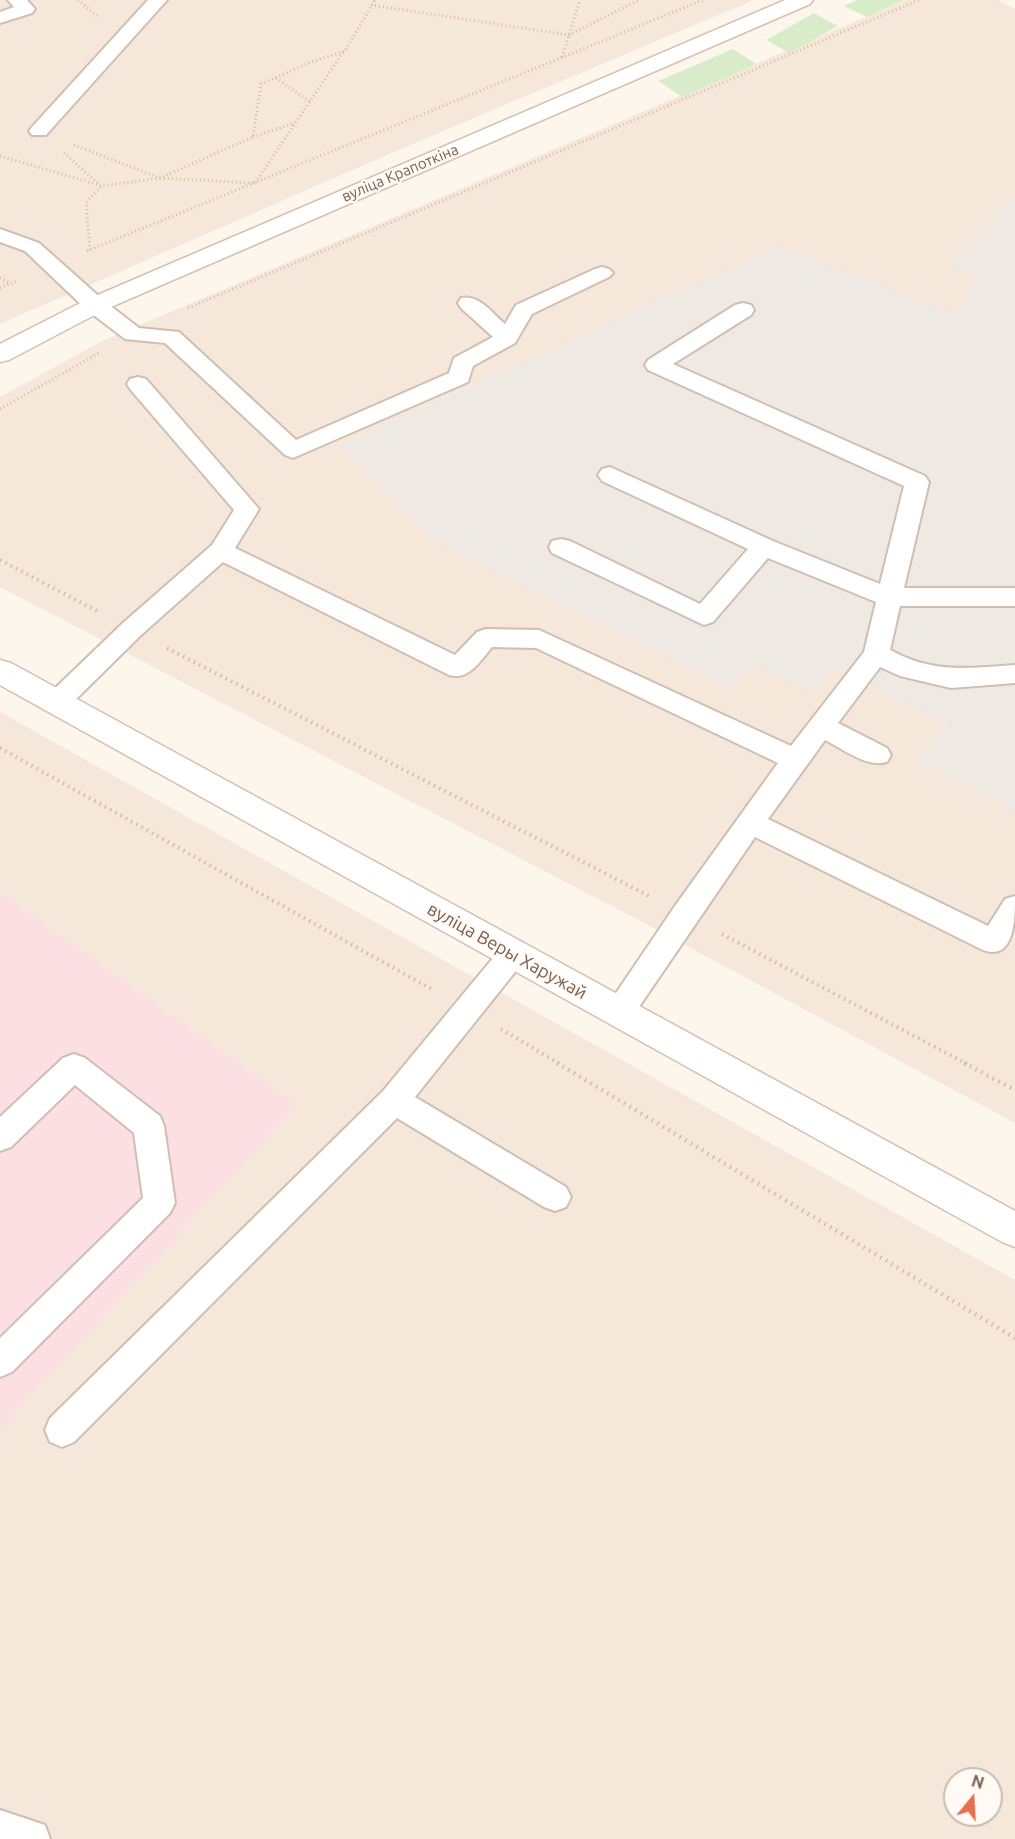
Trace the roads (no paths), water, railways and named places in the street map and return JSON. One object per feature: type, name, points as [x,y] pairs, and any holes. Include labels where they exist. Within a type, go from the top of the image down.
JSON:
[{"type":"main road","name":"вуліца Крапоткіна","points":[[0,354],[95,304],[803,0]]},
{"type":"main road","name":"вуліца Веры Харужай","points":[[0,671],[1015,1230]]},
{"type":"lane","points":[[0,18],[26,9],[17,0]]},
{"type":"lane","points":[[39,131],[158,0]]},
{"type":"lane","points":[[0,235],[32,248],[133,334],[171,337],[293,450],[460,377],[462,363],[507,338],[524,310],[602,273]]},
{"type":"lane","points":[[469,303],[507,338]]},
{"type":"lane","points":[[620,1011],[685,914],[795,760],[876,654],[917,482],[656,365],[743,310]]},
{"type":"lane","points":[[56,703],[132,629],[221,551],[247,509],[138,384]]},
{"type":"lane","points":[[610,475],[764,547],[889,597],[1015,597]]},
{"type":"lane","points":[[561,548],[704,615],[764,547]]},
{"type":"lane","points":[[221,551],[458,668],[486,639],[540,639],[795,760]]},
{"type":"lane","points":[[876,654],[900,667],[951,679],[1015,674]]},
{"type":"lane","points":[[822,727],[878,755]]},
{"type":"lane","points":[[752,823],[993,942],[1015,908]]},
{"type":"lane","points":[[62,1430],[394,1100],[513,954]]},
{"type":"lane","points":[[0,1137],[74,1066],[149,1126],[159,1203],[0,1361]]},
{"type":"lane","points":[[394,1100],[555,1197]]},
{"type":"lane","points":[[0,1829],[31,1839]]}]
